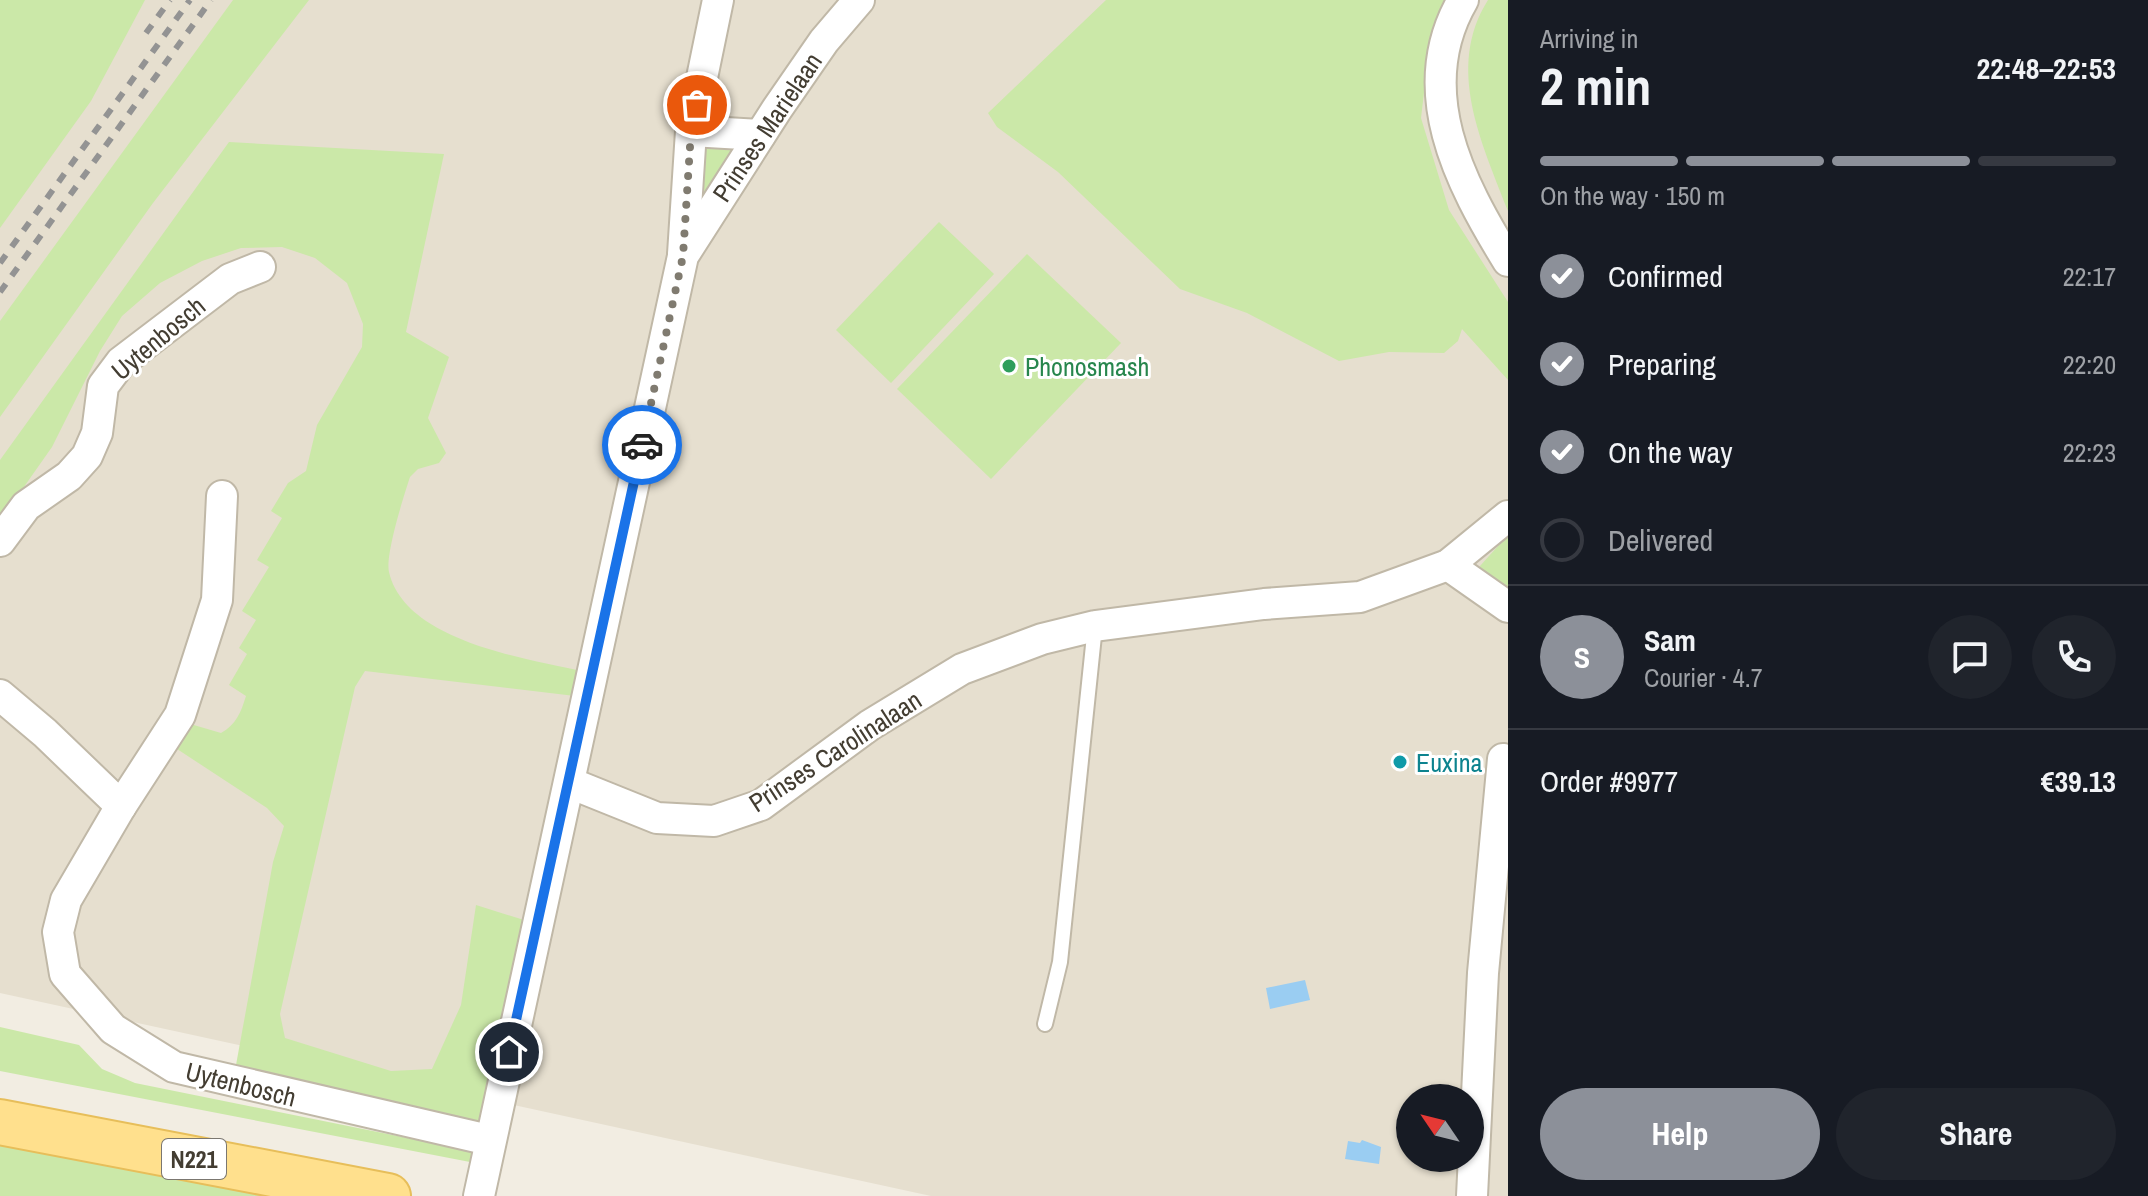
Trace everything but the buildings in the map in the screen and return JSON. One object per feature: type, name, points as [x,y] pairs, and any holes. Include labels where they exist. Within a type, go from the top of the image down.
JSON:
[{"type":"main road","name":"N221","points":[[0,1122],[388,1196]]},
{"type":"street","points":[[683,256],[691,131],[718,0]]},
{"type":"street","name":"Prinses Marielaan","points":[[479,1196],[683,256],[824,41],[859,0]]},
{"type":"street","points":[[1463,0],[1452,20],[1440,67],[1442,120],[1476,210],[1508,261]]},
{"type":"street","points":[[691,131],[760,135]]},
{"type":"street","name":"Uytenbosch","points":[[0,541],[26,506],[69,476],[87,456],[97,433],[103,386],[121,362],[230,279],[260,267]]},
{"type":"street","name":"Uytenbosch","points":[[222,496],[217,600],[180,715],[121,806],[66,900],[58,932],[65,974],[113,1029],[174,1067],[489,1140]]},
{"type":"street","name":"Prinses Carolinalaan","points":[[570,783],[657,818],[714,821],[761,805],[870,725],[962,669],[1042,639],[1095,626],[1264,604],[1360,597],[1448,565],[1508,516]]},
{"type":"street","points":[[1448,565],[1508,607]]},
{"type":"street","points":[[0,695],[45,733],[121,806]]},
{"type":"street","points":[[1472,1196],[1483,973],[1506,752]]},
{"type":"lane","points":[[1045,1024],[1060,962],[1095,626]]},
{"type":"shaded area","points":[[0,0],[1508,0],[1508,1196],[931,1196],[0,993]]},
{"type":"green space","points":[[0,0],[145,0],[91,101],[0,228]]},
{"type":"green space","points":[[233,0],[309,0],[153,203],[0,417],[0,321]]},
{"type":"green space","points":[[1106,0],[1446,0],[1430,42],[1421,118],[1449,210],[1508,302],[1508,380],[1462,329],[1458,341],[1444,353],[1389,352],[1339,361],[1247,313],[1180,289],[1058,172],[997,127],[988,113]]},
{"type":"green space","points":[[1488,0],[1508,0],[1508,211],[1479,132],[1469,79],[1469,52],[1475,26]]},
{"type":"green space","points":[[229,142],[444,154],[406,332],[449,357],[428,418],[446,453],[439,463],[418,469],[410,477],[392,539],[389,572],[400,596],[418,615],[442,630],[499,652],[581,671],[575,696],[365,671],[355,687],[280,1014],[285,1038],[391,1071],[432,1069],[461,1005],[476,905],[524,920],[478,1126],[234,1076],[273,862],[284,826],[267,808],[174,747],[187,723],[221,733],[234,722],[242,707],[246,696],[229,685],[247,654],[239,648],[256,620],[242,611],[269,567],[257,560],[282,518],[271,511],[288,483],[306,471],[317,425],[362,347],[363,324],[347,283],[315,258],[282,247],[241,248],[202,261],[160,283],[122,316],[100,351],[52,447],[0,521],[0,460]]},
{"type":"green space","points":[[699,145],[732,145],[736,153],[699,216]]},
{"type":"green space","name":"Phonosmash","points":[[939,222],[994,274],[891,383],[836,330]]},
{"type":"green space","name":"Phonosmash","points":[[1027,254],[1121,343],[991,479],[897,389]]},
{"type":"green space","points":[[1508,535],[1508,592],[1481,572],[1480,566]]},
{"type":"green space","points":[[0,1027],[79,1045],[102,1069],[135,1083],[472,1151],[470,1162],[0,1071]]},
{"type":"green space","points":[[0,1138],[323,1196],[0,1196]]},
{"type":"water","points":[[1305,980],[1310,1000],[1270,1009],[1266,988]]},
{"type":"water","points":[[1362,1140],[1381,1147],[1379,1164],[1345,1159],[1348,1141],[1360,1143]]},
{"type":"railway","points":[[146,33],[170,0]]},
{"type":"railway","points":[[0,263],[190,0]]},
{"type":"railway","points":[[0,292],[211,0]]},
{"type":"way so far","points":[[642,445],[683,256],[691,131],[697,105]]},
{"type":"place","name":"Phonosmash","points":[[1009,366]]},
{"type":"place","name":"Euxina","points":[[1400,762]]},
{"type":"route","points":[[509,1052],[642,445]]}]
